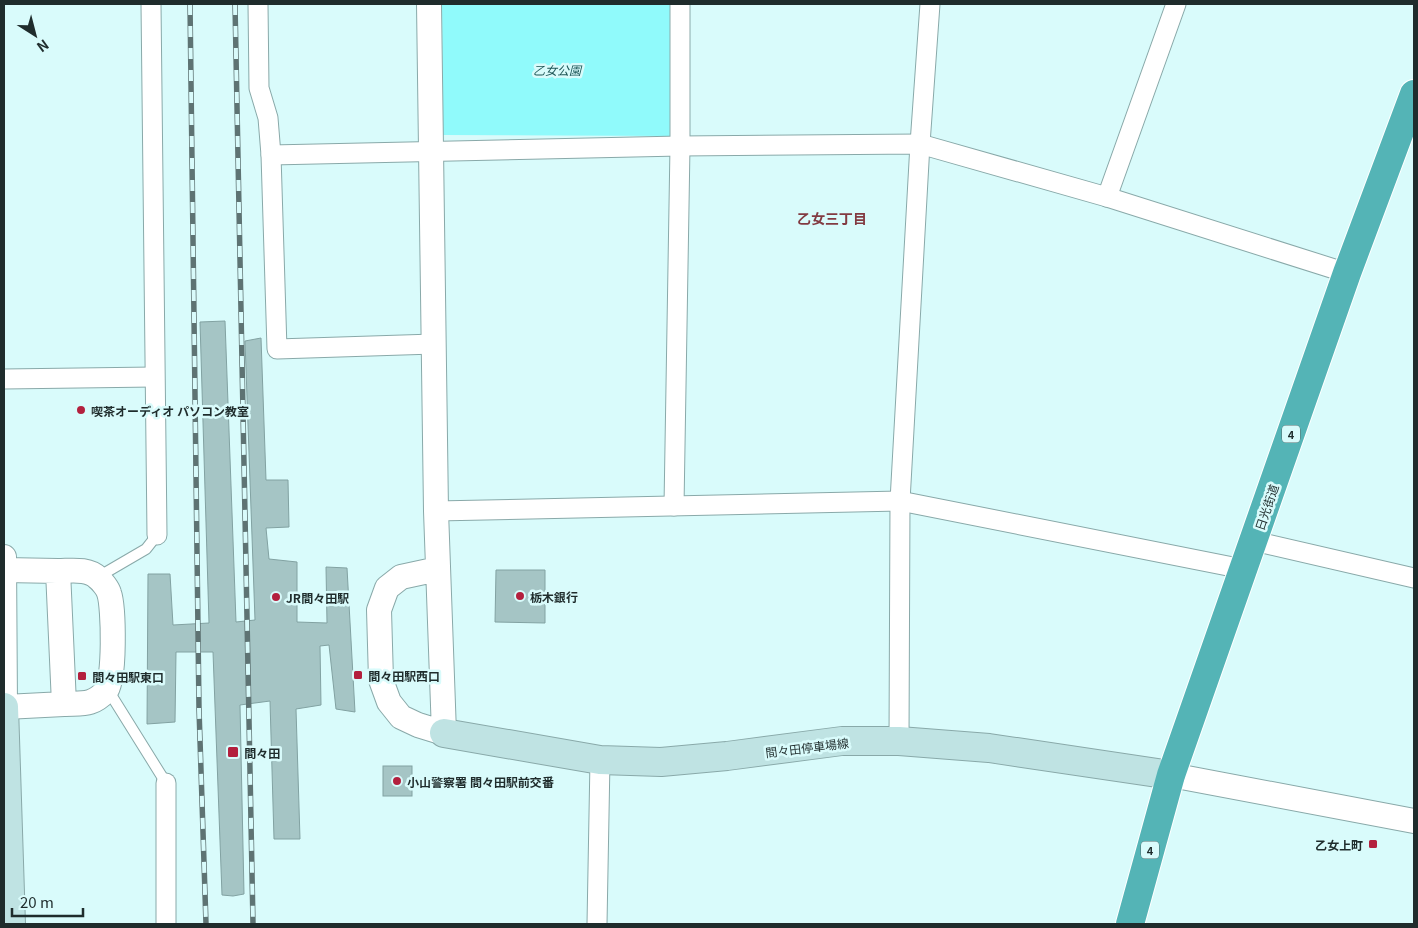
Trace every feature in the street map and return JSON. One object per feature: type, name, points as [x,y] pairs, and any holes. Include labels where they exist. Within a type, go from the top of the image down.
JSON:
[{"type":"highway","name":"日光街道","points":[[1130,924],[1171,775],[1347,273],[1414,94]]},
{"type":"main road","points":[[4,707],[11,924]]},
{"type":"main road","name":"間々田停車場線","points":[[444,732],[600,760],[661,762],[727,756],[842,741],[899,741],[989,748],[1171,775]]},
{"type":"street","points":[[151,4],[157,535]]},
{"type":"street","points":[[258,4],[259,88],[268,118],[271,155],[277,348],[434,344]]},
{"type":"street","points":[[429,4],[436,511],[444,732],[418,725],[401,717],[388,702],[380,680],[379,610],[387,588],[401,577],[438,569]]},
{"type":"street","points":[[674,506],[680,146],[680,4]]},
{"type":"street","points":[[899,741],[900,501],[920,144],[930,4]]},
{"type":"street","points":[[1107,197],[1176,4]]},
{"type":"street","points":[[271,155],[680,146],[920,144],[1107,197],[1347,273]]},
{"type":"street","points":[[4,378],[154,377]]},
{"type":"street","points":[[436,511],[900,501],[1243,569]]},
{"type":"street","points":[[1254,541],[1414,578]]},
{"type":"street","points":[[4,563],[58,571],[84,570],[98,577],[109,593],[112,673],[108,690],[92,703],[4,707],[4,563]]},
{"type":"street","points":[[58,571],[64,704]]},
{"type":"street","points":[[597,924],[600,760]]},
{"type":"street","points":[[1171,775],[1414,821]]},
{"type":"street","points":[[166,783],[166,924]]},
{"type":"lane","points":[[98,577],[146,549],[157,535]]},
{"type":"lane","points":[[108,690],[166,783]]},
{"type":"green space","name":"乙女公園","points":[[442,4],[672,4],[672,136],[443,135]]},
{"type":"building","name":"JR間々田駅","points":[[225,321],[236,622],[255,620],[245,341],[261,338],[266,480],[288,480],[289,527],[266,528],[269,559],[297,562],[297,622],[327,623],[326,567],[347,568],[355,712],[336,709],[329,645],[320,646],[321,705],[296,709],[300,839],[274,839],[270,701],[240,705],[244,894],[233,896],[222,895],[213,652],[176,652],[175,722],[147,724],[148,574],[170,574],[173,625],[209,623],[200,322]]},
{"type":"building","name":"栃木銀行","points":[[496,570],[545,570],[545,623],[495,622]]},
{"type":"building","name":"小山警察署 間々田駅前交番","points":[[383,766],[412,766],[412,796],[383,796]]},
{"type":"railway","points":[[190,4],[199,709],[206,924]]},
{"type":"railway","points":[[235,4],[253,924]]},
{"type":"place","name":"喫茶オーディオ パソコン教室","points":[[81,410]]},
{"type":"place","name":"栃木銀行","points":[[520,596]]},
{"type":"place","name":"JR間々田駅","points":[[276,597]]},
{"type":"place","name":"間々田駅西口","points":[[358,675]]},
{"type":"place","name":"間々田駅東口","points":[[82,676]]},
{"type":"place","name":"間々田","points":[[233,752]]},
{"type":"place","name":"小山警察署 間々田駅前交番","points":[[397,781]]},
{"type":"place","name":"乙女上町","points":[[1373,844]]},
{"type":"district","name":"乙女三丁目","points":[[832,218]]}]
